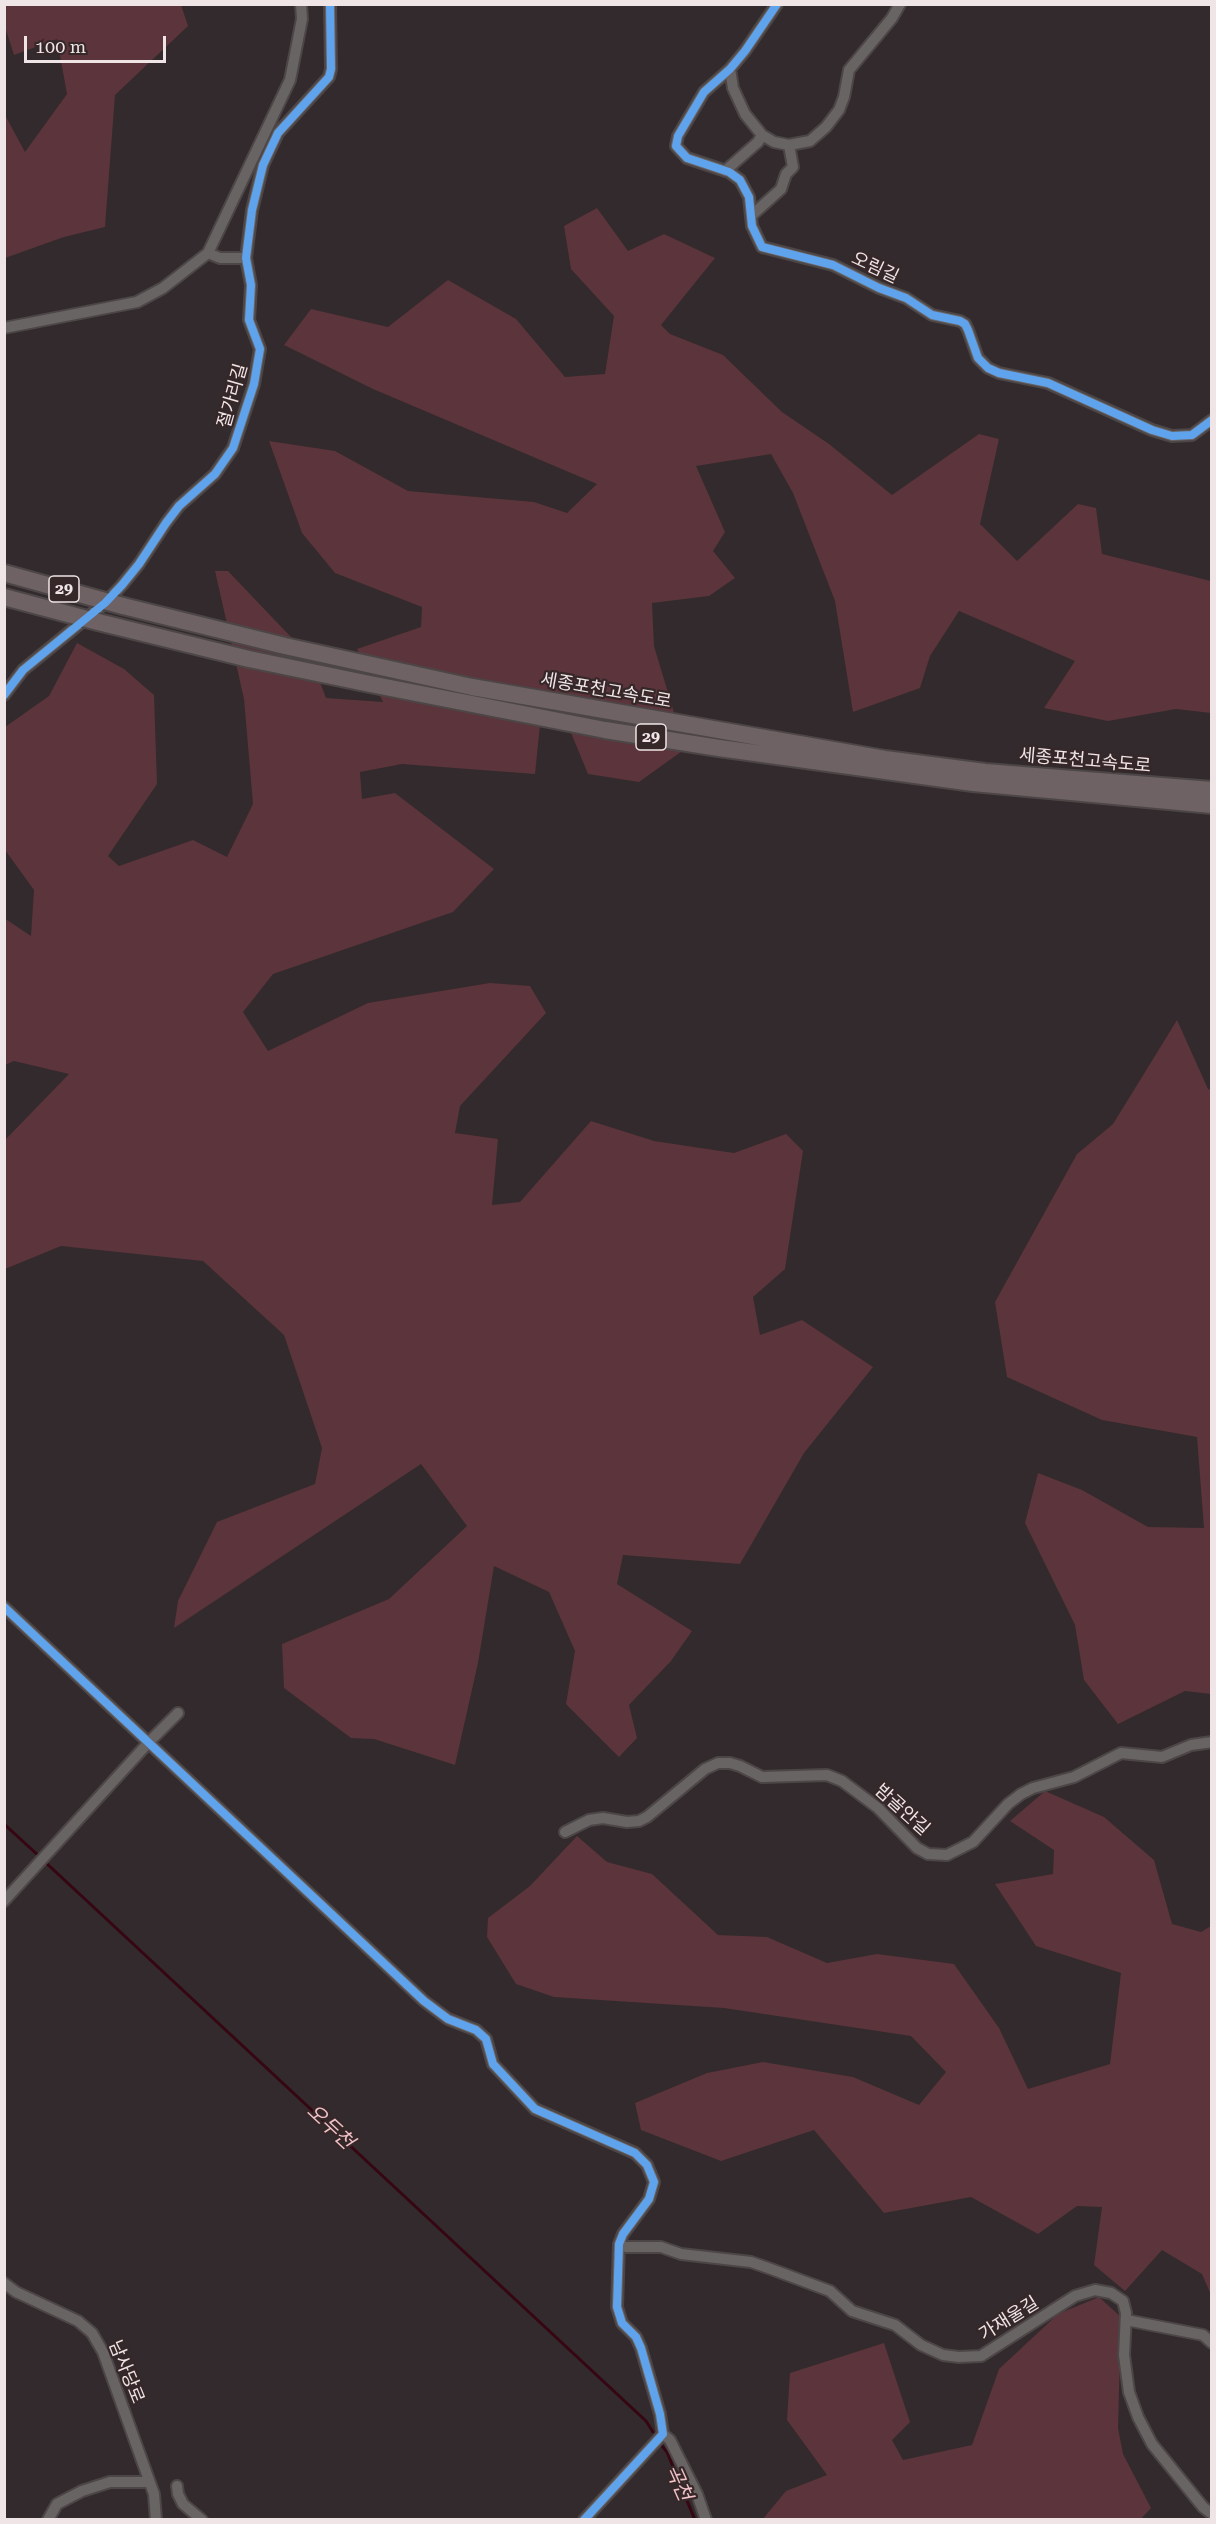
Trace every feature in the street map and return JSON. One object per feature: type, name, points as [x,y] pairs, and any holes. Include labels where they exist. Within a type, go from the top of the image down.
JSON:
[{"type":"highway","name":"세종포천고속도로","points":[[4,573],[123,606],[285,646],[472,687],[866,755],[986,772],[1212,790]]},
{"type":"highway","name":"세종포천고속도로","points":[[4,597],[249,659],[605,730],[973,783],[1212,805]]},
{"type":"street","points":[[4,328],[137,302],[163,288],[208,253],[290,80],[302,19],[301,4]]},
{"type":"street","name":"절가리길","points":[[4,695],[23,670],[105,603],[122,585],[140,564],[179,506],[215,474],[233,448],[254,384],[260,348],[249,320],[251,285],[246,258],[252,210],[263,165],[279,133],[329,77],[331,69],[330,4]]},
{"type":"street","name":"오림길","points":[[777,4],[730,69],[704,92],[678,136],[676,146],[687,158],[725,171],[740,180],[745,188],[757,240],[762,247],[833,266],[906,298],[932,315],[965,324],[978,358],[988,368],[999,373],[1048,383],[1152,430],[1172,436],[1191,435],[1212,420]]},
{"type":"street","points":[[730,69],[733,88],[745,114],[762,135],[774,142],[789,145],[810,141],[826,127],[842,103],[849,70],[892,18],[900,4]]},
{"type":"street","points":[[725,171],[758,142],[762,135]]},
{"type":"street","points":[[751,216],[781,189],[786,174],[793,167],[789,145]]},
{"type":"street","points":[[208,253],[220,258],[246,258]]},
{"type":"street","points":[[4,1607],[424,2001],[448,2019],[476,2030],[486,2039],[493,2064],[535,2109],[635,2153],[647,2165],[654,2182],[649,2199],[622,2234],[619,2244],[617,2307],[622,2323],[636,2337],[641,2348],[660,2414],[663,2434],[670,2440],[697,2494],[706,2520]]},
{"type":"street","points":[[4,1901],[148,1742],[178,1713]]},
{"type":"street","name":"밤골안길","points":[[565,1832],[589,1820],[603,1818],[627,1822],[639,1821],[647,1817],[705,1769],[718,1763],[730,1763],[762,1777],[821,1775],[842,1781],[878,1808],[917,1848],[928,1854],[947,1856],[973,1842],[1008,1804],[1033,1788],[1074,1777],[1121,1753],[1162,1757],[1191,1746],[1212,1742]]},
{"type":"street","name":"가재울길","points":[[619,2244],[626,2247],[661,2247],[681,2254],[751,2262],[830,2291],[852,2311],[896,2325],[921,2345],[943,2355],[981,2356],[1075,2296],[1095,2290],[1111,2294],[1124,2301],[1126,2319]]},
{"type":"street","name":"남사당로","points":[[4,2283],[16,2292],[78,2321],[92,2333],[103,2352],[154,2494],[156,2520]]},
{"type":"street","points":[[1212,2343],[1203,2335],[1126,2319],[1124,2355],[1129,2391],[1138,2417],[1152,2444],[1203,2507],[1212,2514]]},
{"type":"street","points":[[584,2520],[663,2434]]},
{"type":"street","points":[[48,2520],[57,2504],[82,2491],[110,2482],[149,2482]]},
{"type":"street","points":[[177,2486],[183,2504],[202,2520]]},
{"type":"shaded area","points":[[5,4],[181,5],[188,26],[115,95],[105,227],[64,237],[5,258],[5,115],[25,152],[67,94],[57,39],[14,55],[5,27]]},
{"type":"shaded area","points":[[597,208],[628,251],[664,234],[715,258],[661,325],[670,334],[723,355],[782,412],[829,444],[892,495],[979,434],[999,439],[980,524],[1017,561],[1078,504],[1096,508],[1102,554],[1211,581],[1211,713],[1176,709],[1108,721],[1044,708],[1075,661],[959,611],[930,656],[920,688],[853,712],[835,601],[793,493],[771,454],[696,466],[725,532],[713,551],[735,578],[709,596],[652,603],[654,646],[685,749],[639,782],[588,774],[567,723],[543,696],[535,774],[402,764],[360,772],[362,799],[395,793],[494,869],[453,912],[273,974],[243,1012],[268,1051],[368,1003],[490,983],[530,986],[546,1013],[460,1106],[455,1133],[498,1139],[492,1205],[520,1202],[591,1121],[654,1141],[734,1153],[786,1134],[803,1151],[785,1269],[753,1297],[760,1335],[802,1320],[873,1367],[804,1453],[740,1564],[623,1555],[617,1584],[692,1631],[671,1661],[629,1705],[637,1738],[619,1757],[566,1704],[575,1651],[549,1592],[494,1566],[478,1663],[455,1765],[374,1739],[351,1738],[284,1688],[282,1644],[389,1599],[467,1526],[421,1464],[174,1628],[178,1601],[217,1522],[315,1484],[322,1448],[284,1335],[203,1261],[61,1246],[5,1269],[5,1140],[69,1074],[14,1061],[5,1065],[4,918],[31,936],[34,890],[5,850],[5,727],[49,696],[77,643],[124,669],[154,695],[157,784],[108,856],[119,866],[193,840],[227,857],[253,804],[244,699],[215,571],[228,571],[311,658],[326,698],[383,702],[357,649],[421,627],[422,607],[335,573],[302,533],[269,441],[335,451],[408,491],[534,502],[567,513],[597,484],[373,389],[284,345],[311,309],[388,327],[448,280],[516,319],[565,377],[605,374],[614,316],[571,269],[564,226]]},
{"type":"shaded area","points":[[1177,1020],[1208,1089],[1211,1090],[1211,1694],[1185,1691],[1118,1724],[1084,1680],[1075,1625],[1025,1523],[1038,1473],[1082,1490],[1148,1527],[1204,1528],[1197,1437],[1102,1420],[1007,1377],[995,1302],[1077,1154],[1113,1124]]},
{"type":"shaded area","points":[[1045,1791],[1104,1817],[1154,1860],[1172,1924],[1201,1932],[1211,1926],[1211,2295],[1202,2274],[1162,2250],[1125,2291],[1094,2265],[1102,2207],[1077,2206],[1038,2234],[971,2197],[884,2213],[814,2130],[721,2161],[641,2130],[635,2103],[707,2073],[763,2062],[853,2077],[919,2105],[946,2072],[911,2036],[724,2008],[554,1997],[516,1984],[487,1937],[488,1918],[530,1886],[577,1836],[607,1862],[652,1874],[718,1935],[767,1937],[827,1963],[877,1954],[954,1964],[999,2028],[1028,2089],[1110,2064],[1121,1973],[1036,1946],[995,1884],[1053,1874],[1054,1850],[1010,1821]]},
{"type":"shaded area","points":[[1099,2297],[1121,2317],[1118,2428],[1123,2454],[1151,2508],[1141,2519],[762,2520],[786,2491],[827,2475],[787,2420],[790,2373],[884,2343],[910,2422],[892,2440],[903,2460],[972,2445],[999,2369],[1058,2314]]},
{"type":"waterway","name":"오두천","points":[[4,1824],[40,1857]]},
{"type":"waterway","name":"오두천","points":[[44,1861],[646,2421],[653,2432]]},
{"type":"waterway","name":"곡천","points":[[662,2446],[667,2452],[695,2520]]},
{"type":"cycle path","points":[[4,695],[23,670],[105,603],[122,585],[179,506],[215,474],[233,448],[254,384],[260,349],[249,320],[251,285],[246,258],[252,210],[263,165],[278,133],[329,77],[331,69],[330,4]]},
{"type":"cycle path","points":[[777,4],[745,51],[730,69],[704,92],[678,136],[676,146],[687,158],[729,172],[740,180],[749,197],[752,226],[762,247],[833,265],[879,288],[906,298],[932,315],[960,321],[968,330],[978,358],[988,368],[999,373],[1048,383],[1152,430],[1172,436],[1192,435],[1212,420]]},
{"type":"cycle path","points":[[4,1607],[424,2001],[448,2019],[476,2030],[486,2039],[493,2064],[535,2109],[635,2153],[647,2165],[654,2182],[649,2199],[623,2234],[619,2244],[617,2307],[622,2323],[636,2337],[641,2348],[660,2414],[663,2434],[584,2520]]}]
